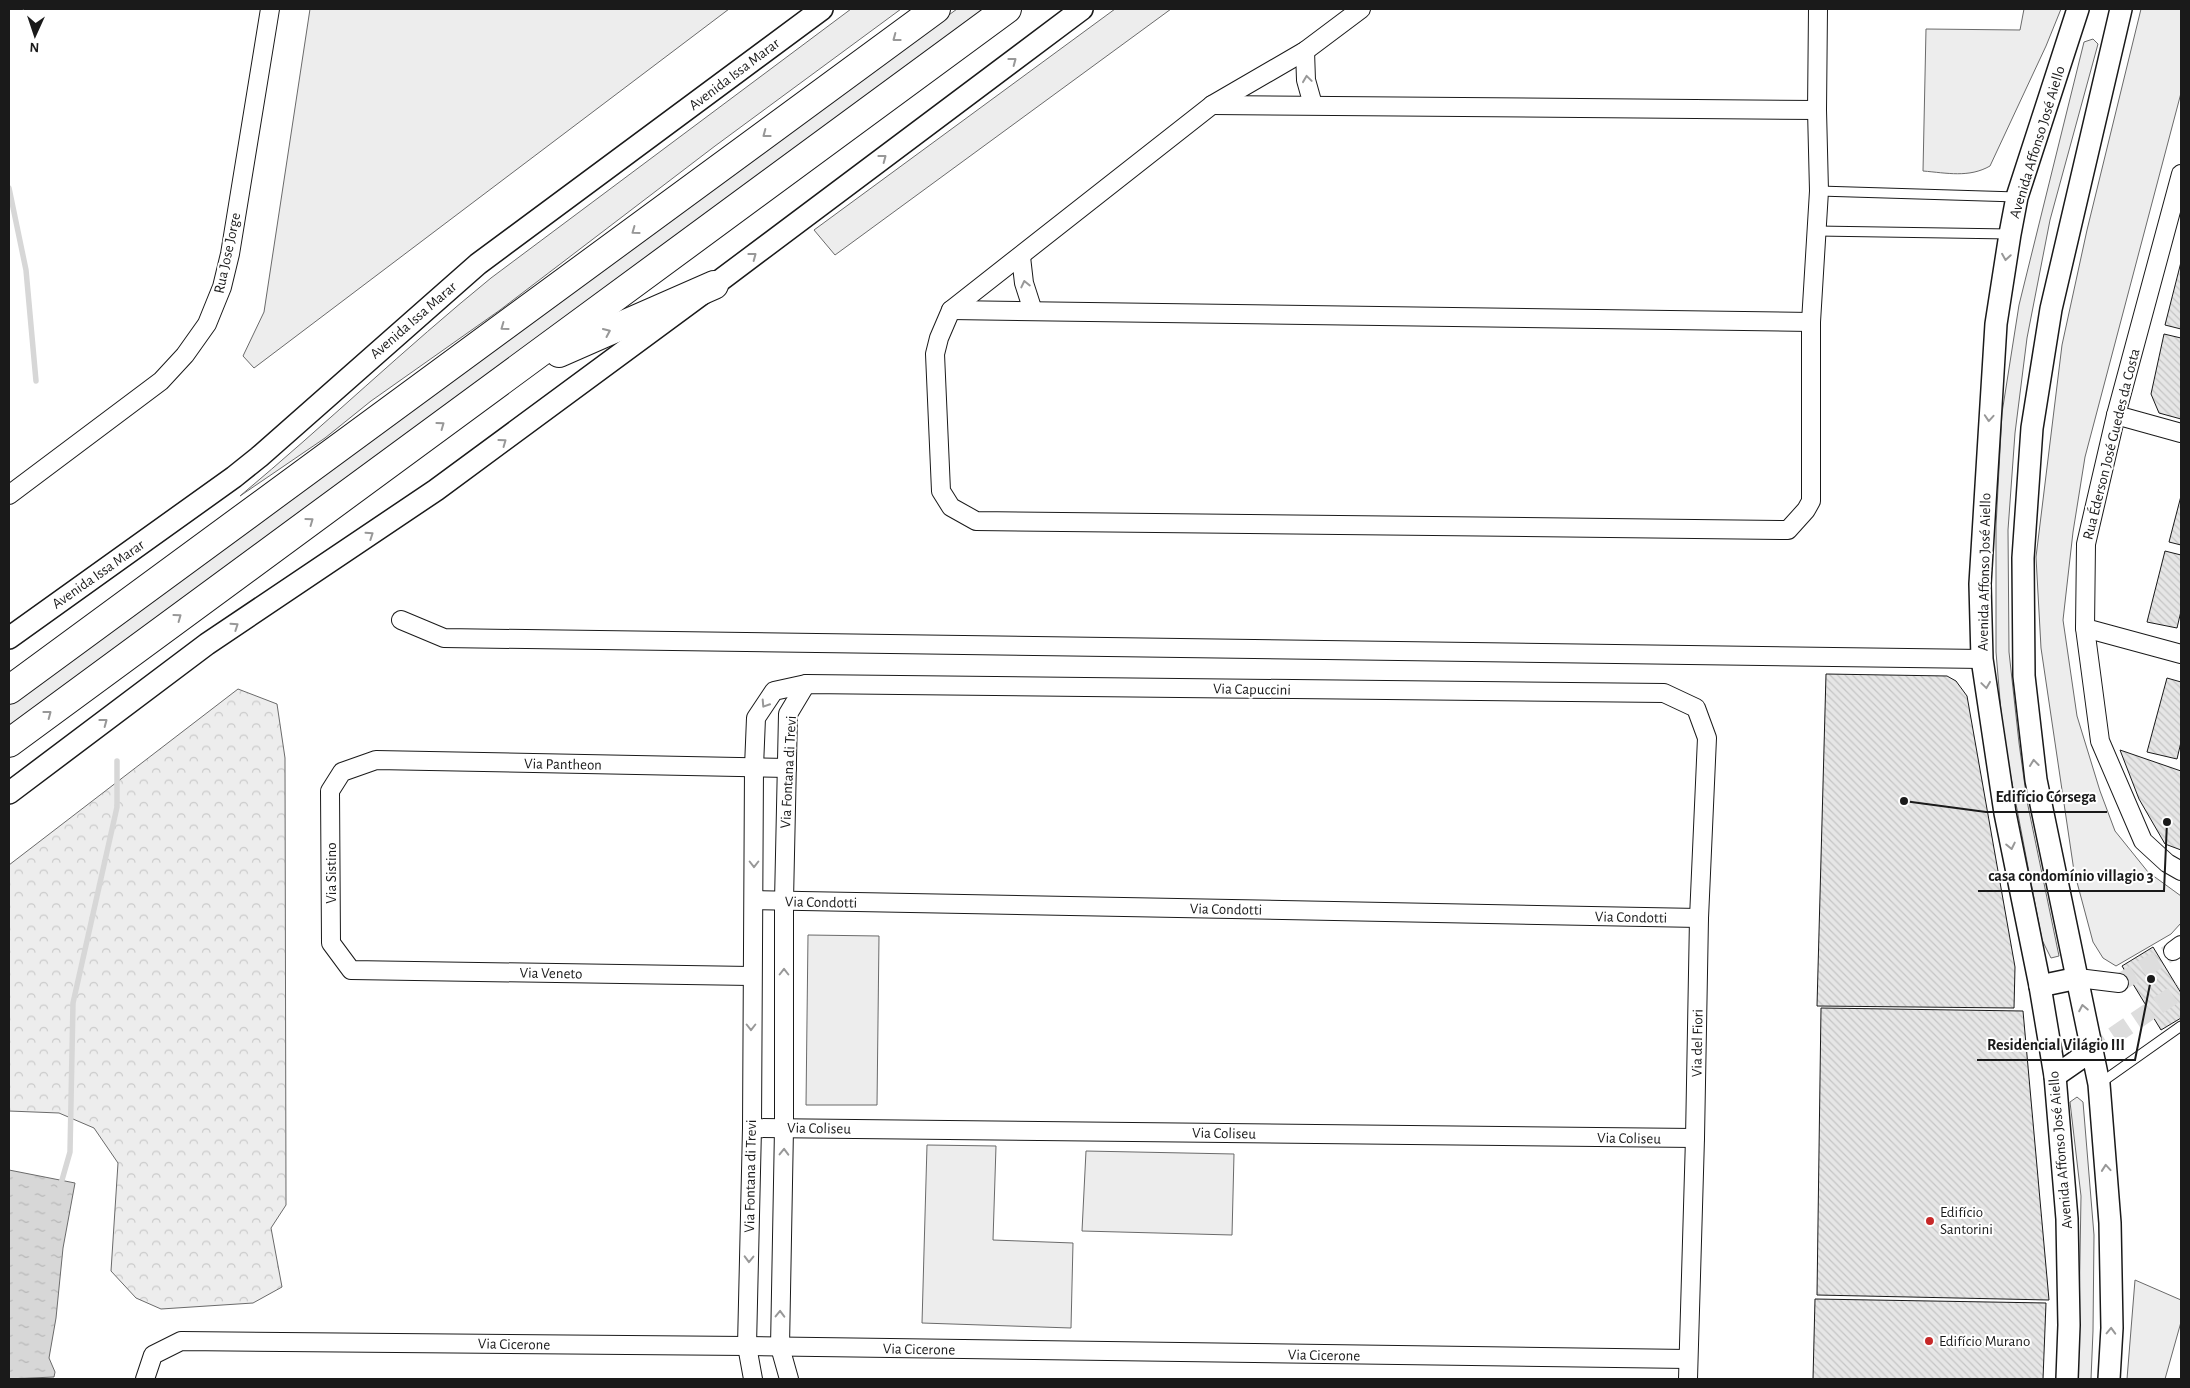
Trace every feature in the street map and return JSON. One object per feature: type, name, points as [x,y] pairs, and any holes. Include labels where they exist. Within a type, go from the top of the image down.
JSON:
[{"type":"highway","points":[[9,690],[936,9]]},
{"type":"highway","points":[[9,743],[1007,9]]},
{"type":"highway","points":[[514,372],[714,285]]},
{"type":"street","name":"Rua Jose Jorge","points":[[9,495],[161,381],[185,355],[207,324],[222,287],[230,254],[270,9]]},
{"type":"street","name":"Avenida Issa Marar","points":[[9,638],[234,477],[478,264],[822,9]]},
{"type":"street","points":[[9,793],[207,644],[436,490],[714,285],[1082,9]]},
{"type":"street","points":[[1361,9],[1305,52],[1212,105],[1021,257],[951,310],[939,338],[935,354],[941,491],[951,507],[976,521],[1788,530],[1806,510],[1811,500],[1811,322],[1819,191],[1817,110],[1818,9]]},
{"type":"street","name":"Avenida Affonso José Aiello","points":[[2067,1379],[2069,1324],[2067,1219],[2054,1076],[2040,986],[2005,813],[1982,660],[1980,584],[1996,324],[2010,234],[2017,197],[2078,9]]},
{"type":"street","points":[[2109,1379],[2112,1328],[2110,1223],[2099,1084],[2036,780],[2024,676],[2023,558],[2032,428],[2051,309],[2121,9]]},
{"type":"street","points":[[1305,52],[1306,80],[1313,105]]},
{"type":"street","points":[[1212,105],[1817,110]]},
{"type":"street","name":"Rua Éderson José Guedes da Costa","points":[[2181,174],[2176,215],[2116,415],[2086,544],[2085,628],[2100,741],[2143,841],[2167,863],[2181,871]]},
{"type":"street","points":[[1021,257],[1024,283],[1033,311]]},
{"type":"street","points":[[951,310],[1811,322]]},
{"type":"street","points":[[2116,415],[2181,433]]},
{"type":"street","points":[[401,620],[444,638],[1982,660]]},
{"type":"street","points":[[2085,628],[2181,654]]},
{"type":"street","name":"Via Capuccini","points":[[806,684],[1664,693],[1696,708]]},
{"type":"street","name":"Via Fontana di Trevi","points":[[753,1379],[747,1346],[752,1128],[751,976],[754,900],[756,718],[774,691],[806,684]]},
{"type":"street","name":"Via Fontana di Trevi","points":[[789,1379],[780,1348],[784,1128],[784,901],[788,714],[806,684]]},
{"type":"street","name":"Via del Fiori","points":[[1688,1379],[1696,1138],[1699,918],[1707,738],[1696,708]]},
{"type":"street","name":"Via Pantheon","points":[[342,772],[376,760],[787,768]]},
{"type":"street","name":"Via Sistino","points":[[342,772],[330,791],[331,943],[351,970]]},
{"type":"street","name":"Via Condotti","points":[[754,900],[1699,918]]},
{"type":"street","name":"Via Veneto","points":[[351,970],[751,976]]},
{"type":"street","points":[[2040,986],[2078,978],[2119,983]]},
{"type":"street","points":[[2054,1076],[2091,1051]]},
{"type":"street","name":"Via Coliseu","points":[[752,1128],[1696,1138]]},
{"type":"street","name":"Via Cicerone","points":[[145,1379],[153,1355],[181,1341],[747,1346],[780,1348],[1688,1359]]},
{"type":"lane","points":[[1819,191],[2017,197]]},
{"type":"lane","points":[[1817,231],[2010,234]]},
{"type":"lane","points":[[2099,1084],[2181,1026]]},
{"type":"green space","points":[[310,9],[729,9],[254,368],[243,356],[264,312]]},
{"type":"green space","points":[[851,9],[901,9],[715,146],[500,310],[371,401],[325,438],[240,496],[491,278]]},
{"type":"green space","points":[[957,9],[986,9],[9,729],[9,704]]},
{"type":"green space","points":[[1115,9],[1171,9],[835,255],[814,230]]},
{"type":"green space","points":[[2024,9],[2061,9],[2046,46],[1990,166],[1982,170],[1966,173],[1923,171],[1926,29],[2020,30]]},
{"type":"green space","points":[[2141,9],[2181,9],[2181,93],[2085,457],[2073,532],[2063,620],[2077,716],[2100,791],[2115,831],[2148,872],[2181,896],[2181,923],[2171,934],[2116,966],[2103,958],[2093,942],[2074,871],[2041,648],[2036,557],[2062,345],[2087,230]]},
{"type":"green space","points":[[2093,39],[2098,44],[2050,220],[2027,338],[2015,433],[2008,530],[2009,652],[2027,801],[2059,956],[2051,958],[2042,940],[2003,736],[1996,652],[1996,526],[2002,413],[2019,305],[2084,42]]},
{"type":"green space","points":[[238,689],[277,704],[285,758],[286,1205],[271,1228],[282,1287],[253,1303],[161,1309],[136,1298],[111,1271],[118,1163],[94,1128],[59,1113],[9,1111],[9,865]]},
{"type":"green space","points":[[808,935],[879,936],[877,1105],[806,1105]]},
{"type":"green space","points":[[2077,1097],[2083,1102],[2094,1235],[2091,1379],[2078,1379],[2081,1196],[2070,1102]]},
{"type":"green space","points":[[927,1145],[996,1146],[993,1240],[1073,1243],[1071,1328],[922,1323]]},
{"type":"green space","points":[[1086,1151],[1234,1154],[1232,1235],[1082,1231]]},
{"type":"green space","points":[[2135,1280],[2181,1300],[2181,1322],[2165,1379],[2127,1379]]},
{"type":"water","points":[[9,1170],[75,1183],[63,1248],[56,1318],[49,1358],[55,1372],[54,1377],[9,1379]]},
{"type":"building","points":[[2181,262],[2181,329],[2165,325]]},
{"type":"building","points":[[2164,334],[2181,338],[2181,419],[2159,413],[2151,394]]},
{"type":"building","points":[[2181,496],[2181,545],[2169,542]]},
{"type":"building","points":[[2165,551],[2181,555],[2181,611],[2177,628],[2147,622]]},
{"type":"building","points":[[1826,674],[1947,676],[1956,681],[1967,696],[2015,967],[2014,1008],[1817,1006]]},
{"type":"building","points":[[2167,678],[2181,682],[2181,742],[2177,759],[2147,752]]},
{"type":"building","points":[[2120,750],[2181,771],[2181,850],[2165,844],[2139,799]]},
{"type":"building","points":[[2153,947],[2181,993],[2181,1018],[2161,1030],[2122,966]]},
{"type":"building","name":"Edifício Santorini","points":[[1821,1008],[2023,1011],[2049,1300],[1817,1295]]},
{"type":"building","name":"Edifício Murano","points":[[1815,1299],[2046,1303],[2043,1379],[1813,1379]]},
{"type":"waterway","points":[[9,188],[26,270],[36,381]]},
{"type":"waterway","points":[[60,1187],[70,1152],[73,1003],[117,807],[117,761]]},
{"type":"tunnel","points":[[2119,983],[2173,951]]},
{"type":"tunnel","points":[[2091,1051],[2181,990]]},
{"type":"place","name":"Edifício Córsega","points":[[1904,801]]},
{"type":"place","name":"casa condomínio villagio 3","points":[[2167,822]]},
{"type":"place","name":"Residencial Világio III","points":[[2151,979]]},
{"type":"place","name":"Edifício Santorini","points":[[1930,1221]]},
{"type":"place","name":"Edifício Murano","points":[[1929,1341]]}]
